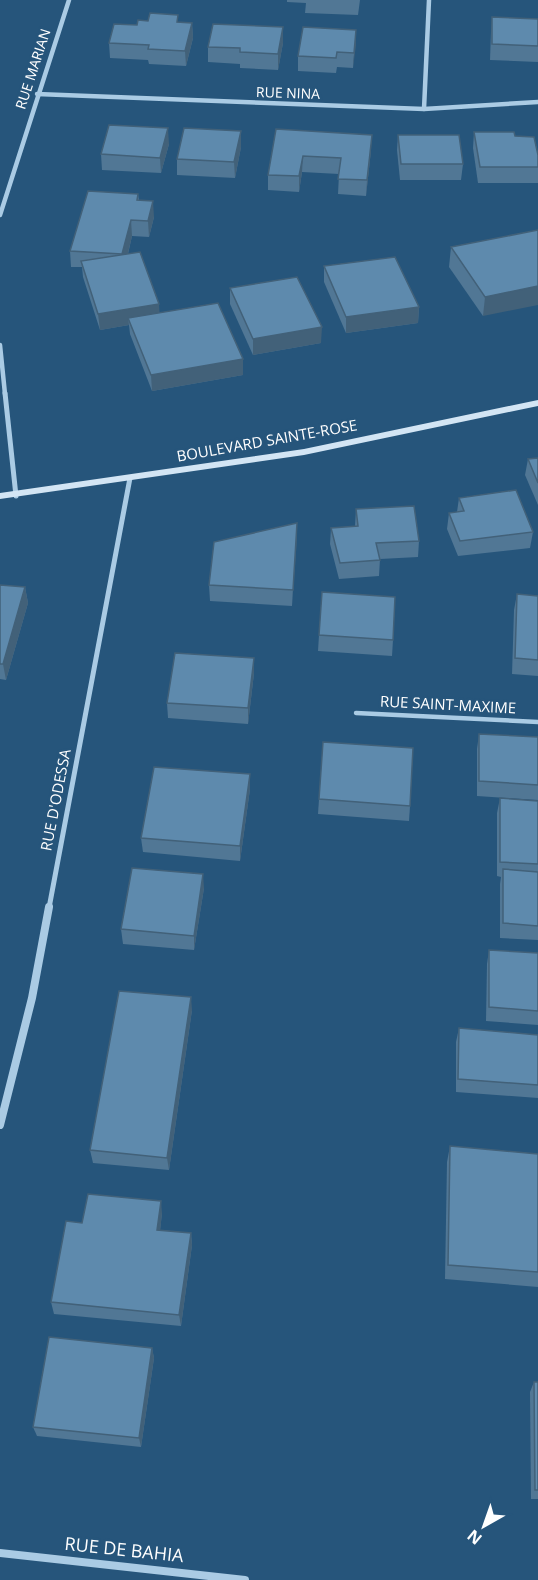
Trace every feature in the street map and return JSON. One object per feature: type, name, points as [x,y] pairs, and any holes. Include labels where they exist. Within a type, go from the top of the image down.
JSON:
[{"type":"street","name":"RUE MARIAN","points":[[0,215],[69,0]]},
{"type":"street","points":[[424,108],[429,0]]},
{"type":"street","name":"RUE NINA","points":[[37,94],[424,108],[538,102]]},
{"type":"street","points":[[0,345],[16,496]]},
{"type":"street","name":"BOULEVARD SAINTE-ROSE","points":[[0,496],[16,496],[304,452],[538,403]]},
{"type":"street","name":"RUE D'ODESSA","points":[[0,1125],[32,998],[130,478]]},
{"type":"street","name":"RUE DE BAHIA","points":[[0,1553],[245,1580]]},
{"type":"lane","name":"RUE SAINT-MAXIME","points":[[356,713],[538,722]]},
{"type":"building","points":[[150,13],[178,15],[177,22],[192,23],[185,51],[148,49],[149,45],[109,43],[114,24],[137,25],[138,20],[148,21]]},
{"type":"building","points":[[492,17],[538,19],[538,46],[492,44]]},
{"type":"building","points":[[213,24],[283,27],[278,54],[240,52],[240,48],[208,47]]},
{"type":"building","points":[[303,27],[356,30],[354,53],[337,52],[336,58],[298,56]]},
{"type":"building","points":[[109,125],[168,128],[160,158],[101,154]]},
{"type":"building","points":[[184,128],[241,131],[234,162],[177,159]]},
{"type":"building","points":[[276,129],[372,135],[367,180],[338,179],[341,158],[303,156],[299,176],[268,175]]},
{"type":"building","points":[[474,132],[514,132],[515,136],[534,137],[538,167],[480,167]]},
{"type":"building","points":[[398,135],[459,135],[463,164],[401,164]]},
{"type":"building","points":[[88,191],[138,194],[137,200],[153,201],[148,221],[131,220],[122,254],[70,251]]},
{"type":"building","points":[[538,230],[538,286],[485,297],[451,247]]},
{"type":"building","points":[[140,252],[159,304],[98,314],[81,261]]},
{"type":"building","points":[[395,257],[419,307],[346,317],[324,266]]},
{"type":"building","points":[[297,277],[322,327],[253,339],[230,288]]},
{"type":"building","points":[[218,303],[243,359],[151,375],[128,318]]},
{"type":"building","points":[[538,458],[538,483],[528,459]]},
{"type":"building","points":[[516,490],[533,532],[460,541],[449,513],[464,511],[459,498]]},
{"type":"building","points":[[414,506],[419,541],[376,543],[380,560],[340,563],[331,528],[358,526],[356,509]]},
{"type":"building","points":[[297,523],[293,590],[209,585],[214,542]]},
{"type":"building","points":[[0,585],[25,587],[3,664],[0,664]]},
{"type":"building","points":[[322,592],[395,597],[393,640],[319,635]]},
{"type":"building","points":[[517,594],[538,596],[538,660],[515,658]]},
{"type":"building","points":[[175,653],[254,658],[248,708],[167,703]]},
{"type":"building","points":[[479,734],[538,737],[538,785],[479,781]]},
{"type":"building","points":[[323,742],[413,748],[410,806],[319,799]]},
{"type":"building","points":[[154,767],[250,774],[240,846],[141,838]]},
{"type":"building","points":[[500,798],[538,801],[538,864],[500,862]]},
{"type":"building","points":[[132,868],[203,874],[194,936],[121,929]]},
{"type":"building","points":[[503,869],[538,872],[538,926],[503,923]]},
{"type":"building","points":[[489,950],[538,953],[538,1011],[489,1007]]},
{"type":"building","points":[[119,991],[191,997],[167,1158],[90,1150]]},
{"type":"building","points":[[459,1028],[538,1035],[538,1085],[458,1079]]},
{"type":"building","points":[[450,1146],[538,1154],[538,1272],[448,1265]]},
{"type":"building","points":[[88,1194],[161,1201],[157,1230],[191,1233],[179,1315],[51,1302],[66,1221],[82,1223]]},
{"type":"building","points":[[49,1337],[152,1348],[139,1438],[33,1427]]},
{"type":"building","points":[[534,1382],[538,1382],[538,1490],[535,1490]]}]
